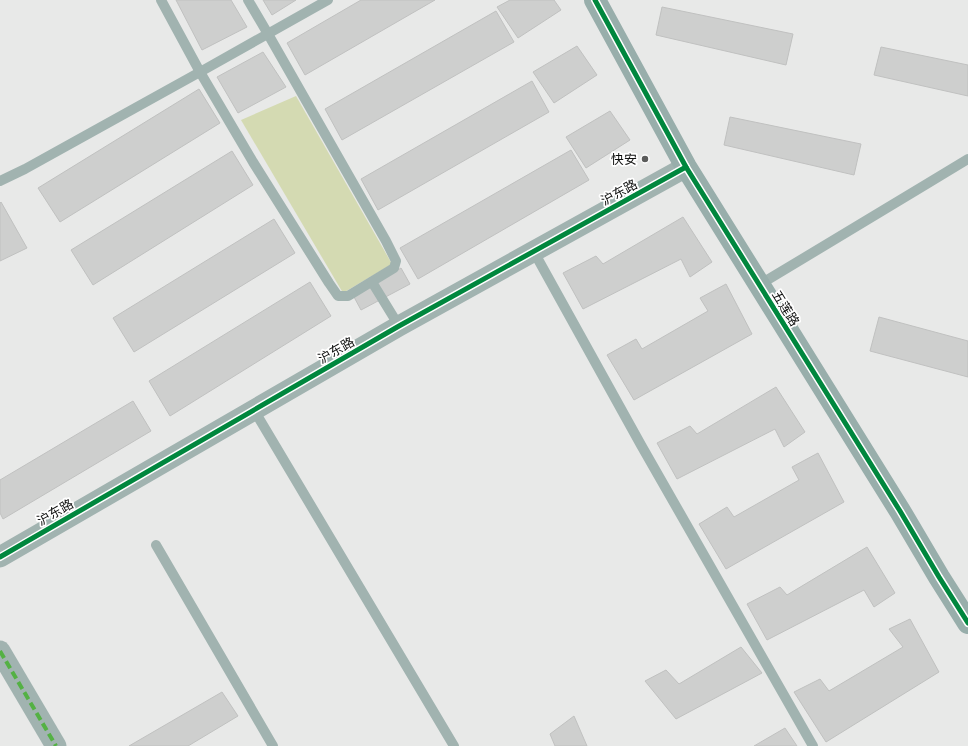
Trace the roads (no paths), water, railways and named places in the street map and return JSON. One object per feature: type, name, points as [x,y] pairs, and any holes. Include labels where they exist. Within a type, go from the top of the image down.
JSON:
[{"type":"street","name":"五莲路","points":[[595,0],[686,168],[900,511],[968,623]]},
{"type":"street","name":"沪东路","points":[[0,557],[399,326],[686,168]]},
{"type":"street","points":[[0,651],[56,746]]},
{"type":"lane","points":[[161,0],[200,72],[253,162],[338,296],[348,296],[394,268],[396,261],[248,0]]},
{"type":"lane","points":[[0,181],[25,169],[328,0]]},
{"type":"lane","points":[[758,285],[968,159]]},
{"type":"lane","points":[[534,252],[641,445],[813,746]]},
{"type":"lane","points":[[372,282],[399,326]]},
{"type":"lane","points":[[254,410],[454,746]]},
{"type":"lane","points":[[156,546],[273,746]]},
{"type":"place","name":"快安","points":[[645,159]]}]
